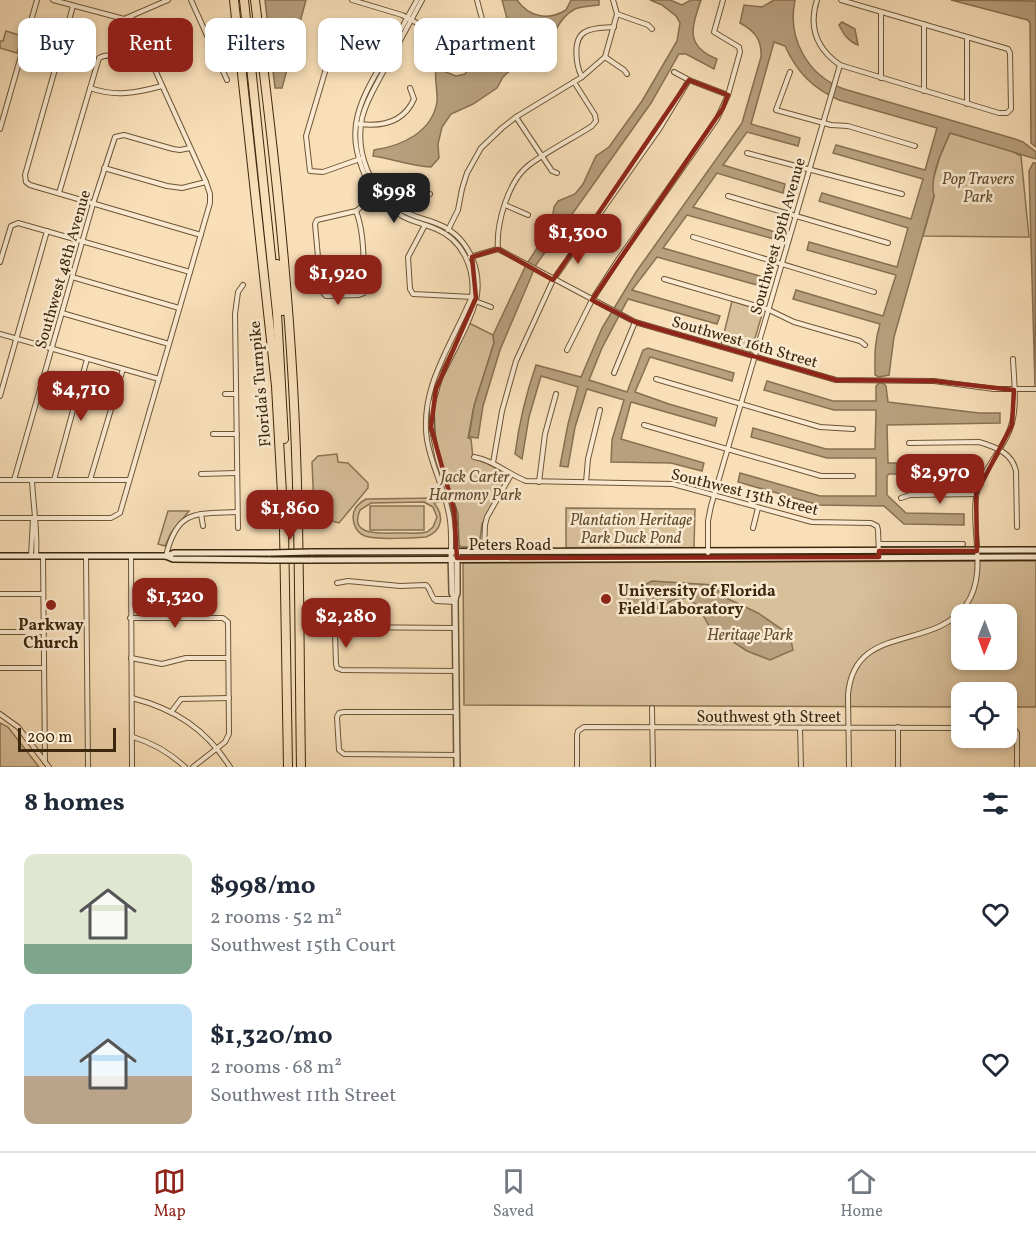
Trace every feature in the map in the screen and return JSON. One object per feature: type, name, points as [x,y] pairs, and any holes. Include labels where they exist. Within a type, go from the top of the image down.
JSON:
[{"type":"highway","name":"Florida's Turnpike","points":[[234,0],[276,386],[284,529],[288,767]]},
{"type":"highway","points":[[245,0],[281,365],[287,497],[284,529]]},
{"type":"highway","points":[[245,0],[282,310],[290,331]]},
{"type":"highway","name":"Florida's Turnpike","points":[[255,0],[281,226],[290,331],[296,468],[301,767]]},
{"type":"main road","name":"Peters Road","points":[[0,556],[166,556],[174,553],[311,552],[454,555],[977,554],[1036,550]]},
{"type":"main road","name":"Peters Road","points":[[166,556],[173,559],[311,560],[484,552],[708,554]]},
{"type":"main road","name":"Peters Road","points":[[977,554],[1036,558]]},
{"type":"main road","points":[[454,555],[452,593],[455,600],[457,767]]},
{"type":"street","points":[[0,129],[37,0]]},
{"type":"street","points":[[53,0],[118,19],[130,17],[168,0]]},
{"type":"street","points":[[191,0],[227,80]]},
{"type":"street","points":[[352,0],[402,15],[414,22]]},
{"type":"street","points":[[409,19],[417,0]]},
{"type":"street","points":[[402,32],[422,0]]},
{"type":"street","points":[[477,0],[482,18]]},
{"type":"street","points":[[448,231],[458,210],[467,173],[481,148],[516,117],[582,77],[605,57],[617,14],[613,0]]},
{"type":"street","points":[[567,350],[592,300],[618,260],[717,120],[728,95],[740,52],[739,47],[714,32],[723,0]]},
{"type":"street","points":[[817,0],[812,23],[818,41],[825,55],[840,65],[999,113],[1007,113],[1011,109],[1010,52],[1008,49],[841,0]]},
{"type":"street","points":[[73,6],[25,175],[26,182],[201,235]]},
{"type":"street","points":[[880,12],[881,78]]},
{"type":"street","points":[[617,14],[648,25],[652,29]]},
{"type":"street","points":[[924,24],[924,91]]},
{"type":"street","points":[[582,77],[576,55],[580,36],[596,29],[614,27]]},
{"type":"street","points":[[967,37],[967,104]]},
{"type":"street","points":[[59,193],[96,63],[102,55],[108,56]]},
{"type":"street","points":[[605,57],[627,74]]},
{"type":"street","name":"Southwest 59th Avenue","points":[[708,554],[708,521],[726,450],[840,65]]},
{"type":"street","points":[[0,518],[111,518],[120,513],[210,203],[206,182],[156,72]]},
{"type":"street","points":[[325,72],[306,136],[310,171],[322,172],[361,159]]},
{"type":"street","points":[[381,72],[358,124],[361,159],[379,194],[399,214],[425,225],[448,231]]},
{"type":"street","points":[[675,72],[728,95]]},
{"type":"street","points":[[790,72],[776,110],[822,123],[848,126],[915,146]]},
{"type":"street","points":[[493,463],[502,411],[516,361],[554,280],[660,128],[689,80]]},
{"type":"street","points":[[469,258],[498,249],[498,227],[505,205],[519,177],[528,166],[592,126],[596,121],[595,115],[574,82]]},
{"type":"street","points":[[90,88],[109,93],[132,94],[162,86]]},
{"type":"street","points":[[358,124],[378,126],[406,113],[414,99],[410,88]]},
{"type":"street","points":[[516,117],[552,171],[557,173]]},
{"type":"street","name":"Southwest 48th Avenue","points":[[14,480],[93,204],[115,137],[124,135],[180,150],[190,148]]},
{"type":"street","points":[[747,153],[902,194]]},
{"type":"street","points":[[105,168],[167,186],[182,188],[206,182]]},
{"type":"street","points":[[356,212],[359,222],[364,293],[329,296],[323,294],[315,224],[317,220],[356,212],[379,194],[395,186],[430,194]]},
{"type":"street","points":[[379,194],[401,210],[448,231],[469,258],[475,298],[435,376],[426,413],[431,458],[450,518],[454,555]]},
{"type":"street","points":[[728,196],[888,243]]},
{"type":"street","points":[[505,205],[528,215]]},
{"type":"street","points":[[0,262],[13,223],[18,223],[190,272]]},
{"type":"street","points":[[425,225],[408,257],[410,289],[413,294],[475,298],[491,307]]},
{"type":"street","points":[[0,396],[47,231]]},
{"type":"street","points":[[693,237],[874,292]]},
{"type":"street","name":"Southwest 16th Street","points":[[498,249],[635,322],[836,380],[934,381],[975,388],[1035,389]]},
{"type":"street","points":[[72,277],[179,308]]},
{"type":"street","points":[[664,279],[768,309],[782,317],[860,341],[865,345]]},
{"type":"street","points":[[238,528],[235,314],[238,292],[243,285]]},
{"type":"street","points":[[62,313],[169,344]]},
{"type":"street","points":[[614,373],[635,322]]},
{"type":"street","points":[[0,334],[159,380]]},
{"type":"street","points":[[54,480],[87,359]]},
{"type":"street","points":[[849,767],[849,686],[856,666],[871,650],[883,644],[938,629],[951,622],[971,598],[976,577],[976,494],[1012,425],[1013,359]]},
{"type":"street","points":[[90,480],[123,369]]},
{"type":"street","points":[[656,379],[820,427],[853,429]]},
{"type":"street","points":[[225,394],[236,394]]},
{"type":"street","points":[[539,482],[545,434],[556,394]]},
{"type":"street","points":[[586,482],[588,459],[600,410]]},
{"type":"street","points":[[644,425],[821,476],[853,476]]},
{"type":"street","points":[[213,434],[237,434]]},
{"type":"street","points":[[909,443],[979,442],[1010,456],[1014,463],[1017,527]]},
{"type":"street","name":"Southwest 13th Street","points":[[474,457],[493,463],[511,475],[526,481],[665,483],[812,522],[875,525],[878,530],[879,544]]},
{"type":"street","points":[[201,474],[237,473]]},
{"type":"street","points":[[484,552],[485,525],[511,475]]},
{"type":"street","points":[[0,480],[129,480]]},
{"type":"street","points":[[32,480],[37,539],[33,556]]},
{"type":"street","points":[[901,498],[910,495],[976,494]]},
{"type":"street","points":[[753,528],[758,508]]},
{"type":"street","points":[[166,556],[174,532],[185,519],[201,514],[237,512]]},
{"type":"street","points":[[201,514],[203,526]]},
{"type":"street","points":[[879,554],[879,544],[963,544]]},
{"type":"street","points":[[43,556],[45,762]]},
{"type":"street","points":[[86,556],[88,767]]},
{"type":"street","points":[[131,556],[132,767]]},
{"type":"street","points":[[337,584],[348,581],[400,586],[426,585],[433,599],[455,600]]},
{"type":"street","points":[[0,594],[43,594]]},
{"type":"street","points":[[130,618],[223,618],[226,620],[229,734],[217,748],[193,767]]},
{"type":"street","points":[[455,628],[341,627],[335,633],[337,668],[342,670],[456,671]]},
{"type":"street","points":[[0,632],[44,632]]},
{"type":"street","points":[[131,658],[162,664],[186,658],[228,658]]},
{"type":"street","points":[[0,669],[44,668]]},
{"type":"street","points":[[132,698],[172,711],[200,730],[217,748],[230,767]]},
{"type":"street","points":[[172,711],[181,699],[229,698]]},
{"type":"street","points":[[652,708],[653,767]]},
{"type":"street","points":[[456,712],[339,713],[337,717],[340,753],[457,755]]},
{"type":"street","points":[[0,714],[13,721],[49,767]]},
{"type":"street","name":"Southwest 9th Street","points":[[577,767],[578,730],[584,727],[951,728]]},
{"type":"street","points":[[897,767],[898,727]]},
{"type":"street","points":[[800,728],[801,767]]},
{"type":"street","points":[[133,737],[159,747],[174,756],[185,767]]},
{"type":"street","points":[[1017,748],[1017,767]]},
{"type":"highlighted area","points":[[689,80],[728,95],[723,108],[592,300],[635,322],[836,380],[934,381],[1014,390],[1012,425],[976,494],[977,551],[879,551],[879,557],[457,558],[454,510],[431,427],[436,389],[476,298],[472,257],[498,249],[553,280]]},
{"type":"green space","points":[[6,31],[18,35],[17,53],[0,48],[0,41],[3,41]]},
{"type":"green space","name":"Pop Travers Park","points":[[950,133],[1006,148],[1021,156],[1029,237],[923,236],[934,197],[931,187]]},
{"type":"green space","points":[[732,301],[763,311],[751,352],[747,353],[721,345]]},
{"type":"green space","name":"Jack Carter Harmony Park","points":[[469,323],[493,335],[494,343],[474,406],[468,438],[471,439],[473,458],[484,461],[507,475],[508,480],[482,524],[479,547],[459,545],[458,514],[436,446],[434,408],[443,377]]},
{"type":"green space","points":[[337,454],[338,462],[348,463],[368,483],[368,488],[339,523],[325,519],[314,509],[312,462],[318,456]]},
{"type":"green space","points":[[439,498],[439,502],[434,503],[440,513],[440,523],[436,531],[426,537],[365,536],[356,528],[353,517],[357,506],[366,499]],"holes":[[[424,502],[433,507],[437,517],[433,527],[427,532],[376,533],[368,532],[359,525],[360,510],[371,503]]]},
{"type":"green space","points":[[370,506],[424,506],[424,530],[370,530]]},
{"type":"green space","name":"Plantation Heritage Park Duck Pond","points":[[566,508],[695,509],[694,548],[566,548]]},
{"type":"green space","points":[[168,511],[189,511],[171,533],[165,546],[158,544]]},
{"type":"green space","name":"Heritage Park","points":[[1036,561],[1036,707],[1017,707],[1017,682],[951,682],[951,707],[464,705],[463,563]]},
{"type":"green space","points":[[0,723],[8,727],[39,767],[0,767]]},
{"type":"shaded area","points":[[265,0],[306,0],[301,18],[267,18]]},
{"type":"shaded area","points":[[502,0],[517,0],[533,14],[546,16],[566,10],[571,0],[599,0],[599,5],[577,8],[569,13],[557,29],[557,18],[507,18]]},
{"type":"shaded area","points":[[650,0],[670,0],[682,5],[691,0],[701,0],[693,35],[699,48],[717,59],[714,69],[686,54],[679,54],[651,103],[536,265],[500,350],[483,406],[478,438],[469,437],[474,406],[494,343],[493,335],[526,265],[551,227],[554,207],[558,201],[575,194],[583,184],[596,156],[609,147],[642,101],[677,41],[680,23],[676,16],[662,5]]},
{"type":"shaded area","points":[[774,0],[795,0],[793,14],[797,41],[810,65],[831,83],[844,89],[1015,139],[1036,152],[1036,159],[950,133],[935,172],[934,196],[894,337],[889,375],[879,377],[875,375],[875,355],[880,324],[793,299],[796,290],[883,316],[896,275],[807,250],[809,242],[897,267],[908,228],[819,201],[822,193],[911,219],[923,179],[833,153],[836,145],[925,170],[937,128],[839,100],[829,95],[806,78],[785,46],[774,42],[751,124],[800,138],[798,146],[747,132],[723,165],[785,184],[783,193],[717,173],[693,207],[772,231],[775,233],[774,239],[687,215],[663,248],[760,276],[757,285],[657,257],[632,290],[720,316],[717,324],[628,299],[602,348],[589,380],[627,392],[643,350],[648,348],[734,373],[732,381],[650,357],[635,392],[717,418],[715,426],[631,402],[621,439],[704,463],[702,471],[671,463],[611,462],[612,440],[624,400],[587,389],[575,427],[568,467],[560,466],[578,387],[541,376],[529,417],[522,459],[515,454],[523,409],[536,365],[581,377],[602,328],[636,272],[742,123],[761,57],[756,37],[750,29],[740,23],[744,5],[762,7]]},
{"type":"shaded area","points":[[951,0],[1036,1],[1036,147],[1031,143],[1030,23],[1028,20]]},
{"type":"shaded area","points":[[842,22],[855,29],[858,45],[845,35],[839,25]]},
{"type":"shaded area","points":[[273,72],[286,72],[282,88],[275,88]]},
{"type":"shaded area","points":[[436,72],[446,72],[456,76],[466,72],[508,72],[497,88],[473,104],[451,114],[442,127],[438,144],[439,158],[431,167],[373,156],[374,150],[405,141],[429,122],[437,102]]},
{"type":"shaded area","points":[[1033,163],[1036,163],[1035,386],[1029,171]]},
{"type":"shaded area","points":[[767,381],[833,401],[876,401],[876,386],[883,383],[886,386],[888,402],[979,413],[1000,413],[1000,423],[887,425],[888,463],[975,463],[973,474],[889,474],[887,476],[887,495],[906,513],[964,514],[964,525],[904,524],[884,506],[819,505],[738,482],[740,473],[820,496],[876,496],[876,458],[827,458],[751,437],[753,428],[826,449],[875,449],[876,410],[834,410],[764,390]]},
{"type":"shaded area","points":[[652,581],[714,585],[722,596],[758,613],[790,635],[793,650],[770,660],[747,651],[709,626],[698,606],[687,598],[673,600],[643,616],[633,615],[627,603],[631,592]]},
{"type":"place","name":"University of Florida Field Laboratory","points":[[606,599]]},
{"type":"place","name":"Parkway Church","points":[[51,605]]}]
